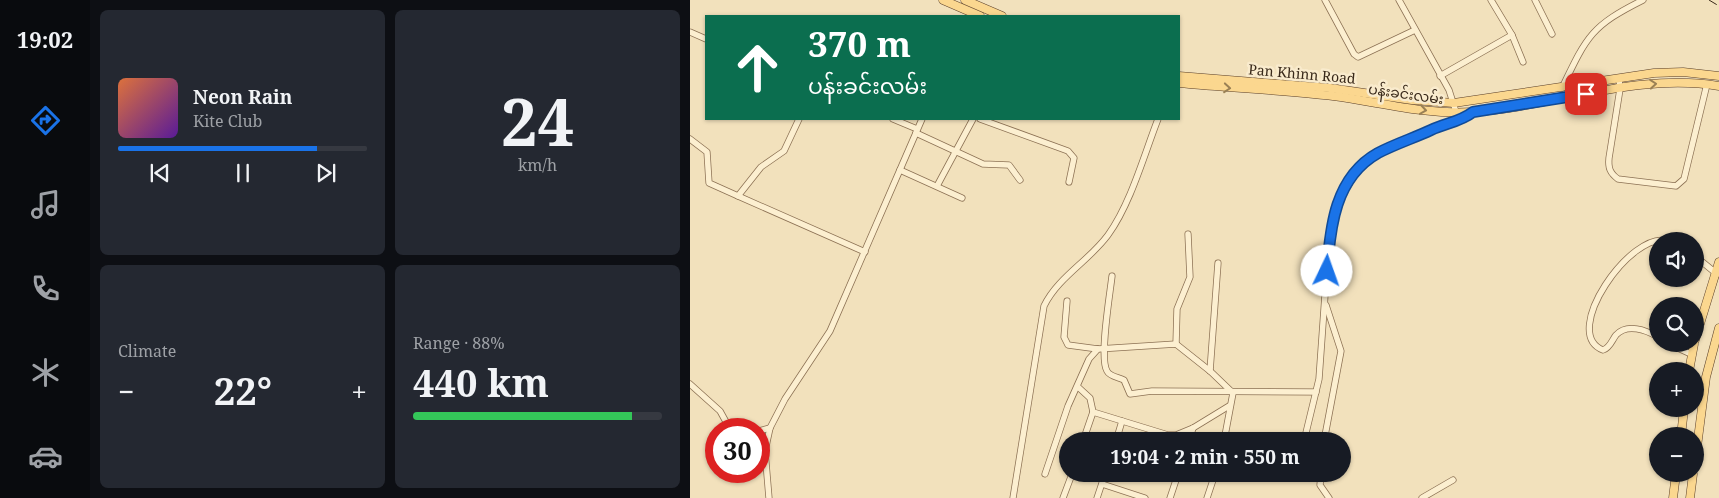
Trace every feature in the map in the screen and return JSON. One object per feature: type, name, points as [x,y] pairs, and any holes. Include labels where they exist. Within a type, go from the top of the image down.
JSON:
[{"type":"main road","points":[[943,0],[966,14]]},
{"type":"main road","points":[[968,1],[1000,15]]},
{"type":"main road","name":"Pan Khinn Road","points":[[1180,76],[1330,88],[1412,100],[1454,103],[1620,78],[1683,72],[1719,76]]},
{"type":"main road","name":"ပန်းခင်းလမ်း","points":[[1180,83],[1328,96],[1419,110],[1456,112],[1473,112],[1620,88],[1680,82],[1719,86]]},
{"type":"main road","points":[[1704,312],[1717,274],[1719,262]]},
{"type":"main road","points":[[1699,427],[1706,377],[1719,329]]},
{"type":"main road","points":[[1690,362],[1691,354]]},
{"type":"main road","points":[[1673,498],[1675,482]]},
{"type":"main road","points":[[1690,498],[1693,482]]},
{"type":"street","points":[[1325,0],[1358,58],[1415,30]]},
{"type":"street","points":[[1399,0],[1454,103],[1456,112]]},
{"type":"street","points":[[1499,0],[1492,1],[1512,36],[1523,62]]},
{"type":"street","points":[[1535,0],[1552,34]]},
{"type":"street","points":[[1562,88],[1581,49],[1593,32],[1618,12],[1643,0]]},
{"type":"street","points":[[966,14],[968,1]]},
{"type":"street","points":[[690,32],[705,39]]},
{"type":"street","points":[[1440,76],[1512,36]]},
{"type":"street","points":[[1620,78],[1608,166],[1612,175],[1618,179],[1676,186],[1684,179],[1707,84]]},
{"type":"street","points":[[1306,432],[1316,392],[1326,303],[1332,220],[1341,196],[1359,168],[1378,154],[1435,128],[1463,120],[1473,112]]},
{"type":"street","points":[[738,196],[761,167],[784,151],[799,120]]},
{"type":"street","points":[[896,120],[983,164],[1009,165],[1020,180]]},
{"type":"street","points":[[770,428],[799,376],[826,338],[922,120]]},
{"type":"street","points":[[937,186],[957,152],[973,120]]},
{"type":"street","points":[[983,120],[1068,151],[1074,158],[1069,182]]},
{"type":"street","points":[[1013,498],[1044,306],[1056,287],[1099,244],[1114,224],[1158,120]]},
{"type":"street","points":[[690,138],[707,152],[709,183],[864,252]]},
{"type":"street","points":[[900,170],[962,198]]},
{"type":"street","points":[[1176,344],[1177,308],[1190,276],[1188,234]]},
{"type":"street","points":[[1649,243],[1610,276],[1597,296],[1590,338],[1596,346],[1603,350],[1607,349],[1617,334],[1627,329],[1644,330],[1649,332]]},
{"type":"street","points":[[1210,371],[1218,263]]},
{"type":"street","points":[[1704,263],[1717,274]]},
{"type":"street","points":[[1112,276],[1101,348],[1107,372],[1124,380],[1127,389],[1132,394],[1152,391],[1233,393],[1316,392]]},
{"type":"street","points":[[1067,300],[1065,341],[1068,345],[1101,348],[1176,344],[1210,371],[1233,393]]},
{"type":"street","points":[[1326,303],[1341,351],[1326,432]]},
{"type":"street","points":[[1045,474],[1068,406],[1078,387],[1088,359],[1101,348]]},
{"type":"street","points":[[1687,352],[1691,354]]},
{"type":"street","points":[[690,384],[720,411],[724,418]]},
{"type":"street","points":[[1078,387],[1090,398],[1093,412],[1086,432]]},
{"type":"street","points":[[1225,432],[1233,393]]},
{"type":"street","points":[[1093,412],[1168,435],[1176,435],[1193,428],[1229,406]]},
{"type":"street","points":[[1119,432],[1122,421]]},
{"type":"street","points":[[1192,432],[1193,428]]},
{"type":"street","points":[[1422,498],[1453,480]]},
{"type":"street","points":[[1063,498],[1069,482]]},
{"type":"street","points":[[1170,498],[1175,482]]},
{"type":"street","points":[[1207,498],[1212,482]]},
{"type":"street","points":[[1320,482],[1320,485],[1329,498]]},
{"type":"street","points":[[767,483],[769,498]]},
{"type":"street","points":[[1097,498],[1102,484],[1145,498]]},
{"type":"railway","points":[[1709,0],[1719,6]]},
{"type":"route","points":[[1327,271],[1329,239],[1335,207],[1359,168],[1368,160],[1435,128],[1459,122],[1473,112],[1586,94]]}]
